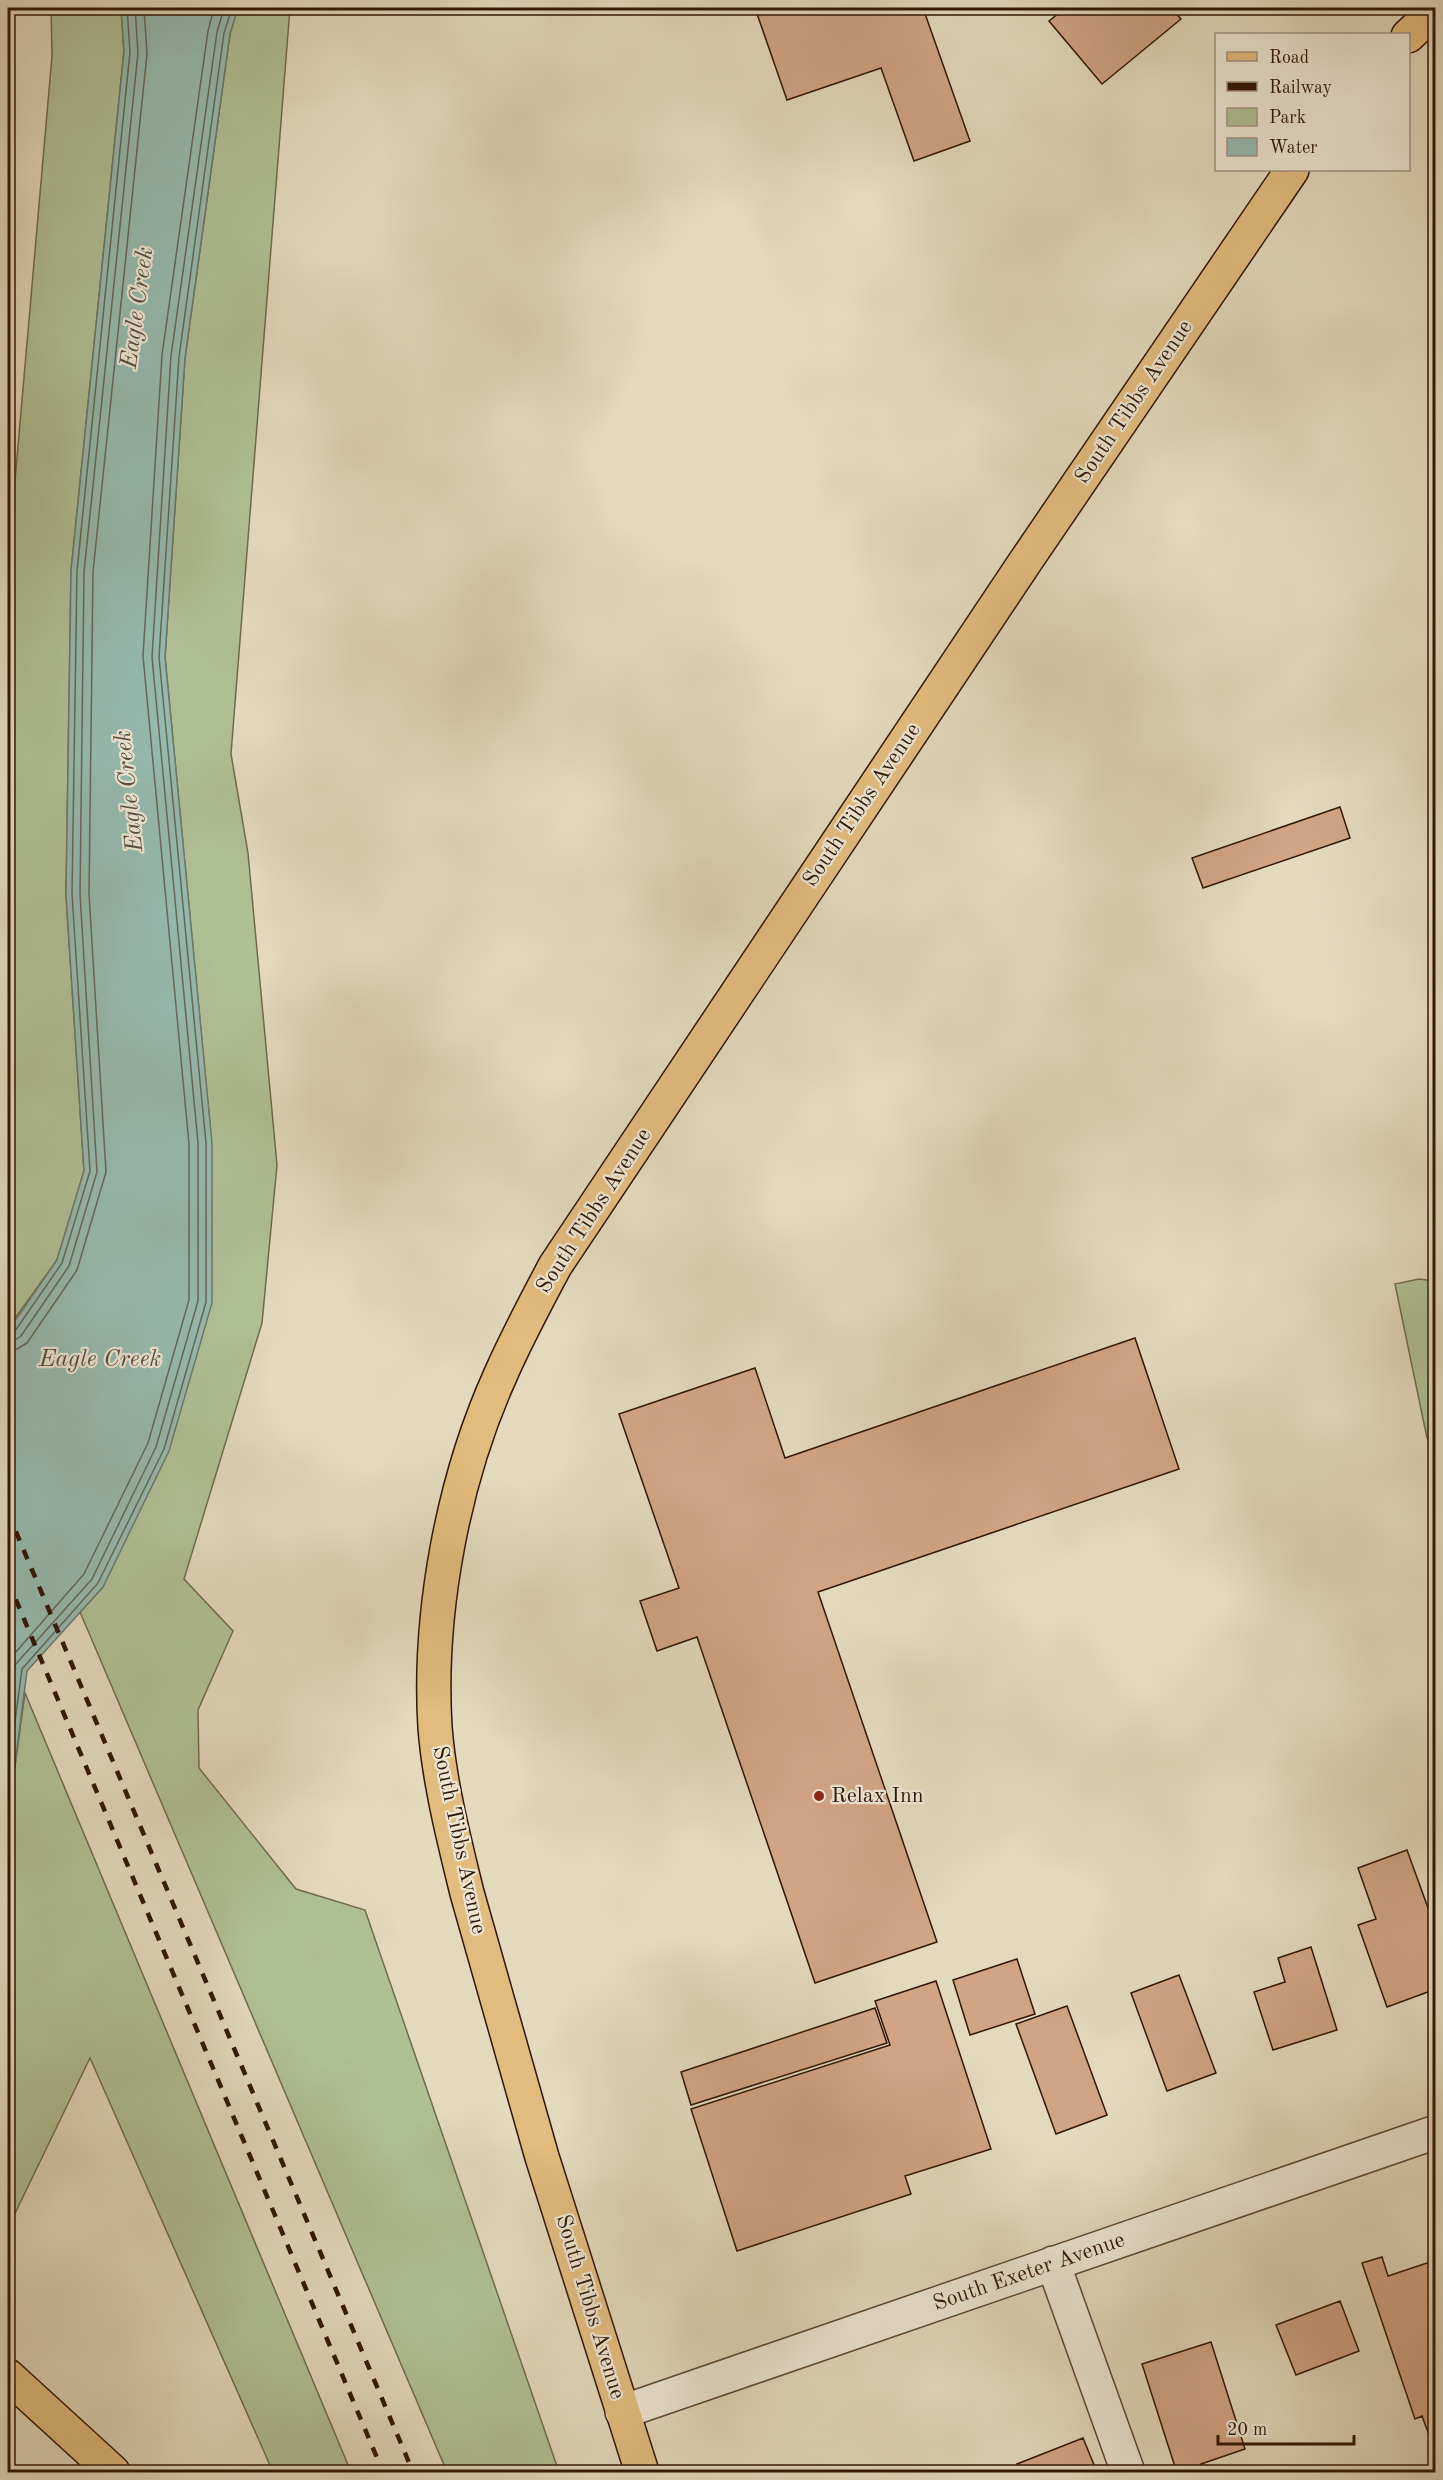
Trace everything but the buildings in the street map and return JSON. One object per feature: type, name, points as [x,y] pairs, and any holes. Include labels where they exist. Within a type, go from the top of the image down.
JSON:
[{"type":"main road","points":[[1410,34],[1436,10]]},
{"type":"main road","name":"South Tibbs Avenue","points":[[642,2472],[542,2157],[467,1893],[438,1749],[434,1707],[439,1602],[445,1559],[471,1457],[500,1376],[555,1266],[1025,562],[1291,171]]},
{"type":"main road","points":[[8,2376],[113,2472]]},
{"type":"street","name":"South Exeter Avenue","points":[[622,2412],[1436,2132]]},
{"type":"street","points":[[1053,2263],[1128,2472]]},
{"type":"green space","points":[[51,8],[121,8],[124,51],[71,571],[66,895],[84,1171],[57,1260],[8,1328],[8,1096],[11,1095],[8,1089],[8,561],[52,56]]},
{"type":"green space","points":[[237,8],[290,8],[231,754],[248,853],[277,1165],[262,1323],[184,1579],[233,1631],[198,1710],[199,1768],[296,1889],[365,1910],[559,2472],[447,2472],[80,1612],[103,1587],[210,1125],[165,657],[185,358],[230,34]]},
{"type":"green space","points":[[1419,1279],[1435,1281],[1435,1445],[1427,1438],[1395,1284]]},
{"type":"green space","points":[[25,1693],[351,2472],[273,2472],[90,2058],[8,2228],[8,1818]]},
{"type":"water","name":"Eagle Creek","points":[[121,8],[238,8],[230,34],[185,358],[165,657],[212,1143],[212,1303],[169,1451],[103,1587],[27,1671],[8,1818],[8,1331],[57,1260],[84,1171],[66,895],[71,571],[124,51]]},
{"type":"railway","points":[[8,1513],[413,2472]]},
{"type":"railway","points":[[8,1581],[383,2472]]},
{"type":"place","name":"Relax Inn","points":[[819,1796]]}]
